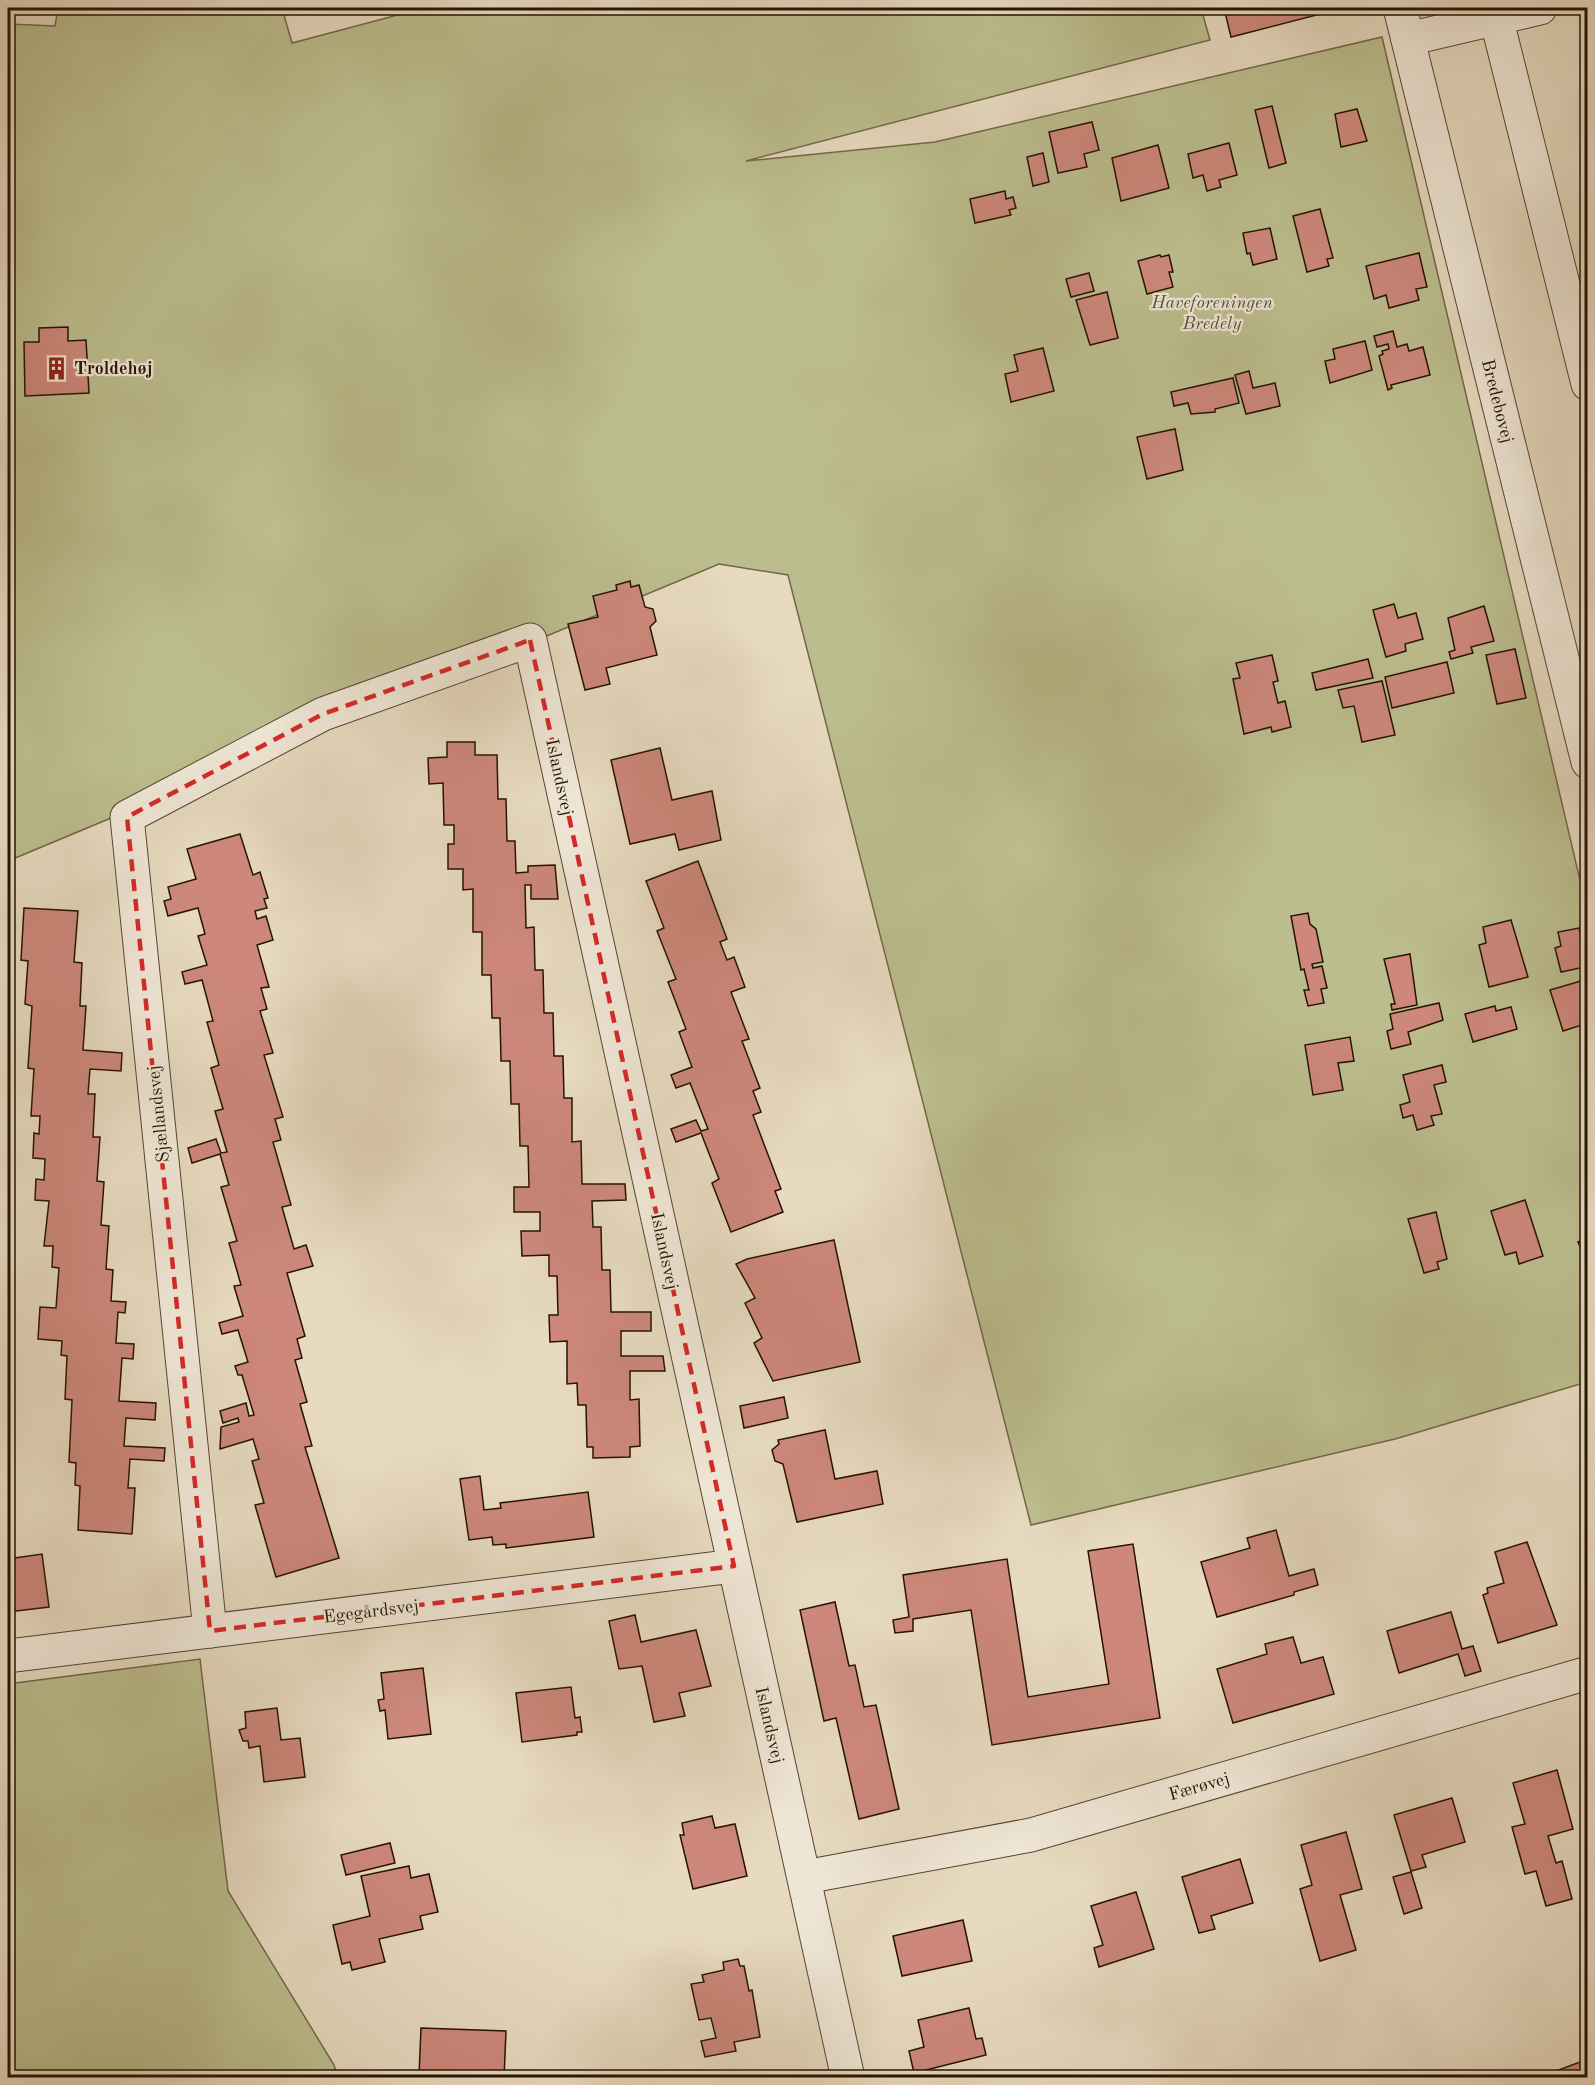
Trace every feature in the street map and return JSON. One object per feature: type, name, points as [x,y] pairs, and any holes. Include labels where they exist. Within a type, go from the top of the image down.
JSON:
[{"type":"street","name":"Bredebovej","points":[[1400,8],[1587,762]]},
{"type":"street","points":[[1408,39],[1540,8]]},
{"type":"street","points":[[1496,17],[1587,384]]},
{"type":"street","name":"Islandsvej","points":[[322,714],[530,640],[848,2078]]},
{"type":"street","name":"Sjællandsvej","points":[[210,1631],[127,817],[322,714]]},
{"type":"street","name":"Egegårdsvej","points":[[8,1656],[734,1566]]},
{"type":"street","name":"Færøvej","points":[[805,1876],[1031,1835],[1587,1673]]},
{"type":"highlighted area","points":[[530,640],[734,1566],[210,1631],[127,817],[323,714]]},
{"type":"green space","name":"Haveforeningen Bredely","points":[[58,8],[282,8],[292,43],[424,8],[1201,8],[1210,40],[746,161],[935,142],[1382,37],[1587,910],[1587,1382],[1395,1439],[1031,1525],[788,575],[719,564],[8,861],[8,24],[55,26]]},
{"type":"green space","points":[[200,1659],[228,1891],[334,2065],[338,2077],[8,2077],[8,1684]]},
{"type":"building","points":[[1224,8],[1331,8],[1332,11],[1231,37]]},
{"type":"building","points":[[1272,106],[1286,163],[1269,168],[1255,110]]},
{"type":"building","points":[[1357,109],[1367,141],[1341,147],[1335,114]]},
{"type":"building","points":[[1092,122],[1099,150],[1084,154],[1087,167],[1058,173],[1049,132]]},
{"type":"building","points":[[1229,143],[1237,175],[1219,180],[1221,187],[1207,191],[1203,175],[1193,178],[1188,154]]},
{"type":"building","points":[[1158,145],[1169,188],[1121,201],[1112,158]]},
{"type":"building","points":[[1043,153],[1049,182],[1033,186],[1027,157]]},
{"type":"building","points":[[1005,191],[1006,199],[1013,197],[1016,208],[1009,210],[1011,215],[975,223],[970,199]]},
{"type":"building","points":[[1320,209],[1333,258],[1327,259],[1329,266],[1307,272],[1293,216]]},
{"type":"building","points":[[1270,228],[1277,259],[1253,265],[1250,253],[1247,254],[1243,233]]},
{"type":"building","points":[[1419,253],[1427,287],[1416,289],[1419,300],[1389,308],[1386,295],[1374,299],[1366,266]]},
{"type":"building","points":[[1160,255],[1161,257],[1169,255],[1173,272],[1169,272],[1173,287],[1147,294],[1138,261]]},
{"type":"building","points":[[1089,273],[1094,291],[1071,297],[1066,279]]},
{"type":"building","points":[[1107,292],[1118,338],[1090,345],[1076,300]]},
{"type":"building","name":"Troldehøj","points":[[68,327],[68,341],[86,340],[89,393],[25,396],[24,342],[39,342],[39,328]]},
{"type":"building","points":[[1393,331],[1397,347],[1407,344],[1409,351],[1423,347],[1430,375],[1391,385],[1392,388],[1388,390],[1379,356],[1383,354],[1382,351],[1389,349],[1388,344],[1377,347],[1374,336]]},
{"type":"building","points":[[1365,341],[1372,370],[1330,383],[1325,361],[1335,359],[1333,349]]},
{"type":"building","points":[[1043,348],[1054,391],[1011,402],[1005,374],[1018,371],[1014,355]]},
{"type":"building","points":[[1249,371],[1253,388],[1275,383],[1280,406],[1246,414],[1235,375]]},
{"type":"building","points":[[1233,378],[1239,403],[1215,409],[1215,412],[1191,414],[1188,403],[1174,406],[1171,392]]},
{"type":"building","points":[[1175,429],[1183,470],[1147,479],[1137,437]]},
{"type":"building","points":[[630,581],[631,587],[639,585],[645,607],[653,609],[656,621],[650,627],[657,655],[606,668],[610,684],[585,690],[568,624],[598,617],[593,596],[617,590],[616,585]]},
{"type":"building","points":[[1394,604],[1398,618],[1416,613],[1423,639],[1405,644],[1406,651],[1386,657],[1373,610]]},
{"type":"building","points":[[1484,606],[1494,641],[1471,647],[1473,653],[1451,659],[1449,652],[1455,650],[1448,618]]},
{"type":"building","points":[[1515,649],[1526,698],[1497,704],[1486,655]]},
{"type":"building","points":[[1272,655],[1278,681],[1273,682],[1278,703],[1285,701],[1291,727],[1272,732],[1271,727],[1244,734],[1233,679],[1240,678],[1236,663]]},
{"type":"building","points":[[1368,659],[1373,678],[1316,690],[1312,673]]},
{"type":"building","points":[[1447,662],[1454,693],[1392,708],[1385,677]]},
{"type":"building","points":[[1382,681],[1395,735],[1362,742],[1354,706],[1343,708],[1338,690]]},
{"type":"building","points":[[447,742],[475,742],[475,755],[497,755],[498,799],[506,799],[507,841],[515,841],[516,873],[528,872],[528,866],[555,865],[558,899],[531,899],[531,885],[525,885],[526,928],[534,927],[535,970],[543,970],[544,1013],[553,1013],[554,1056],[563,1056],[564,1098],[572,1098],[572,1142],[581,1141],[582,1184],[625,1184],[626,1200],[592,1201],[593,1227],[601,1227],[602,1270],[610,1270],[611,1312],[651,1312],[651,1331],[621,1331],[621,1356],[663,1356],[665,1371],[630,1371],[630,1400],[639,1399],[640,1446],[630,1447],[630,1457],[593,1458],[593,1447],[587,1447],[586,1405],[578,1405],[577,1383],[567,1384],[567,1341],[550,1342],[549,1315],[558,1315],[557,1276],[549,1276],[549,1255],[522,1256],[521,1231],[540,1231],[540,1212],[514,1212],[514,1187],[529,1187],[528,1146],[520,1146],[519,1104],[511,1104],[510,1061],[501,1061],[500,1018],[492,1018],[491,975],[482,975],[482,932],[473,932],[473,889],[463,890],[463,869],[448,869],[448,844],[454,844],[454,825],[444,825],[443,783],[429,784],[428,758],[447,757]]},
{"type":"building","points":[[660,748],[672,800],[712,791],[721,840],[679,850],[675,834],[630,844],[611,760]]},
{"type":"building","points":[[240,834],[253,875],[260,872],[268,898],[264,899],[267,908],[255,911],[257,919],[266,916],[273,940],[257,945],[269,987],[261,988],[267,1009],[260,1011],[273,1053],[264,1055],[283,1117],[275,1119],[281,1140],[273,1142],[291,1205],[282,1207],[294,1249],[306,1245],[313,1266],[287,1273],[305,1336],[297,1339],[302,1358],[295,1360],[307,1402],[300,1404],[312,1446],[305,1447],[339,1558],[276,1577],[255,1505],[264,1503],[252,1461],[259,1459],[253,1439],[220,1449],[221,1427],[239,1422],[238,1418],[223,1423],[220,1411],[246,1403],[249,1416],[254,1415],[242,1375],[238,1375],[235,1366],[248,1362],[238,1330],[222,1334],[219,1323],[243,1316],[234,1286],[241,1285],[229,1243],[237,1241],[221,1187],[229,1185],[220,1154],[192,1163],[188,1148],[216,1139],[221,1153],[227,1152],[215,1111],[223,1109],[211,1068],[219,1065],[207,1022],[213,1021],[202,980],[185,984],[182,972],[207,965],[198,936],[205,934],[198,908],[168,916],[164,901],[171,899],[168,887],[196,879],[187,849]]},
{"type":"building","points":[[698,861],[727,939],[720,942],[727,960],[734,957],[745,987],[731,992],[749,1039],[742,1041],[760,1088],[753,1091],[761,1112],[753,1115],[781,1189],[775,1191],[783,1212],[731,1232],[712,1183],[719,1179],[701,1133],[676,1142],[671,1129],[696,1120],[701,1131],[708,1129],[690,1083],[676,1088],[671,1075],[692,1067],[679,1032],[686,1029],[668,982],[676,979],[657,931],[664,928],[646,881]]},
{"type":"building","points":[[24,908],[78,911],[74,962],[82,963],[80,1006],[86,1006],[83,1050],[122,1053],[121,1071],[90,1069],[88,1094],[95,1094],[93,1137],[100,1137],[97,1181],[104,1182],[101,1225],[109,1226],[106,1269],[113,1270],[111,1301],[126,1302],[125,1313],[118,1312],[116,1343],[134,1344],[133,1359],[122,1358],[119,1401],[156,1403],[155,1420],[126,1418],[124,1446],[165,1448],[164,1461],[130,1459],[128,1488],[135,1488],[132,1534],[78,1530],[80,1486],[75,1485],[76,1463],[69,1462],[72,1400],[65,1399],[67,1356],[61,1355],[62,1341],[38,1339],[40,1307],[56,1308],[59,1268],[52,1267],[53,1246],[44,1246],[49,1201],[35,1200],[36,1179],[44,1180],[45,1159],[33,1158],[34,1133],[39,1134],[40,1116],[31,1116],[34,1069],[28,1068],[32,1006],[25,1004],[28,961],[21,960]]},
{"type":"building","points":[[1308,913],[1310,924],[1316,929],[1323,962],[1312,964],[1313,968],[1322,966],[1327,988],[1321,989],[1324,1003],[1308,1006],[1304,990],[1309,990],[1304,969],[1301,970],[1291,916]]},
{"type":"building","points":[[1511,920],[1528,977],[1489,987],[1479,945],[1486,943],[1483,927]]},
{"type":"building","points":[[1579,928],[1582,942],[1588,941],[1585,967],[1561,972],[1555,948],[1561,946],[1558,932]]},
{"type":"building","points":[[1410,954],[1417,1005],[1392,1010],[1391,1004],[1395,1004],[1384,959]]},
{"type":"building","points":[[1581,981],[1588,1001],[1588,1023],[1563,1031],[1550,990]]},
{"type":"building","points":[[1439,1003],[1443,1020],[1408,1032],[1411,1044],[1391,1049],[1387,1031],[1393,1029],[1390,1014]]},
{"type":"building","points":[[1495,1006],[1496,1011],[1511,1007],[1517,1029],[1473,1042],[1465,1014]]},
{"type":"building","points":[[1350,1037],[1354,1061],[1338,1063],[1343,1090],[1313,1095],[1305,1045]]},
{"type":"building","points":[[1442,1065],[1446,1082],[1434,1085],[1442,1114],[1431,1116],[1434,1125],[1417,1130],[1413,1115],[1403,1118],[1400,1105],[1410,1102],[1403,1075]]},
{"type":"building","points":[[1525,1200],[1543,1256],[1519,1264],[1516,1252],[1505,1255],[1491,1211]]},
{"type":"building","points":[[1436,1212],[1447,1259],[1437,1262],[1439,1269],[1424,1273],[1408,1219]]},
{"type":"building","points":[[1588,1238],[1588,1264],[1578,1242]]},
{"type":"building","points":[[834,1240],[860,1362],[773,1381],[754,1343],[762,1338],[745,1303],[755,1298],[736,1264],[747,1259]]},
{"type":"building","points":[[784,1397],[788,1418],[744,1428],[740,1406]]},
{"type":"building","points":[[825,1430],[835,1479],[877,1471],[883,1504],[797,1522],[783,1464],[775,1461],[772,1450],[779,1444],[778,1440]]},
{"type":"building","points":[[480,1476],[484,1510],[501,1508],[500,1503],[588,1492],[594,1537],[506,1548],[506,1544],[493,1545],[492,1537],[469,1540],[460,1479]]},
{"type":"building","points":[[1276,1530],[1289,1576],[1314,1569],[1318,1585],[1294,1592],[1294,1595],[1217,1617],[1201,1562],[1250,1548],[1247,1538]]},
{"type":"building","points":[[1527,1542],[1557,1625],[1498,1643],[1483,1595],[1488,1593],[1487,1588],[1504,1583],[1495,1552]]},
{"type":"building","points":[[1133,1544],[1160,1718],[992,1745],[971,1610],[913,1619],[913,1631],[895,1633],[893,1620],[909,1617],[903,1575],[1007,1559],[1028,1697],[1109,1684],[1088,1551]]},
{"type":"building","points":[[42,1554],[49,1607],[8,1612],[8,1559]]},
{"type":"building","points":[[835,1602],[849,1666],[855,1665],[864,1707],[876,1705],[899,1809],[859,1819],[836,1718],[824,1721],[800,1610]]},
{"type":"building","points":[[1451,1612],[1462,1649],[1473,1646],[1481,1671],[1465,1676],[1458,1654],[1399,1673],[1387,1631]]},
{"type":"building","points":[[635,1615],[641,1642],[696,1630],[711,1686],[679,1693],[685,1716],[654,1722],[642,1666],[619,1669],[609,1621]]},
{"type":"building","points":[[1293,1637],[1301,1663],[1323,1657],[1334,1694],[1233,1723],[1217,1669],[1267,1654],[1265,1644]]},
{"type":"building","points":[[423,1668],[431,1734],[388,1739],[385,1710],[380,1711],[378,1700],[384,1699],[381,1673]]},
{"type":"building","points":[[571,1687],[575,1718],[580,1717],[582,1732],[577,1732],[577,1735],[522,1742],[516,1693]]},
{"type":"building","points":[[277,1708],[281,1740],[300,1738],[305,1777],[264,1782],[260,1746],[249,1748],[248,1741],[243,1741],[239,1730],[246,1728],[245,1712]]},
{"type":"building","points":[[1557,1770],[1573,1829],[1548,1836],[1556,1863],[1562,1861],[1572,1899],[1546,1906],[1536,1871],[1525,1874],[1512,1827],[1525,1824],[1513,1783]]},
{"type":"building","points":[[1452,1798],[1465,1842],[1422,1855],[1426,1867],[1411,1871],[1394,1815]]},
{"type":"building","points":[[712,1816],[715,1828],[735,1824],[747,1876],[693,1889],[680,1835],[684,1835],[682,1823]]},
{"type":"building","points":[[1346,1832],[1362,1889],[1340,1895],[1356,1950],[1320,1961],[1300,1889],[1312,1885],[1301,1845]]},
{"type":"building","points":[[390,1843],[395,1863],[346,1875],[341,1855]]},
{"type":"building","points":[[1240,1859],[1253,1903],[1211,1916],[1215,1929],[1199,1933],[1182,1877]]},
{"type":"building","points":[[409,1866],[411,1878],[429,1874],[438,1912],[420,1916],[423,1929],[379,1939],[385,1962],[352,1970],[350,1962],[342,1964],[333,1925],[370,1916],[361,1876]]},
{"type":"building","points":[[1411,1872],[1422,1908],[1404,1914],[1393,1877]]},
{"type":"building","points":[[1136,1892],[1154,1949],[1099,1967],[1094,1948],[1103,1945],[1091,1906]]},
{"type":"building","points":[[963,1920],[972,1961],[902,1976],[893,1936]]},
{"type":"building","points":[[738,1959],[740,1966],[744,1966],[749,1991],[752,1990],[760,2037],[734,2042],[736,2051],[705,2057],[701,2041],[716,2038],[711,2018],[699,2020],[691,1984],[704,1982],[702,1975],[724,1970],[723,1962]]},
{"type":"building","points":[[969,2008],[976,2039],[982,2038],[986,2055],[914,2073],[909,2051],[924,2047],[918,2020]]},
{"type":"building","points":[[421,2028],[506,2031],[504,2078],[419,2076]]},
{"type":"building","points":[[1588,2059],[1588,2078],[1550,2078],[1548,2074]]},
{"type":"place","name":"Troldehøj","points":[[56,368]]}]
